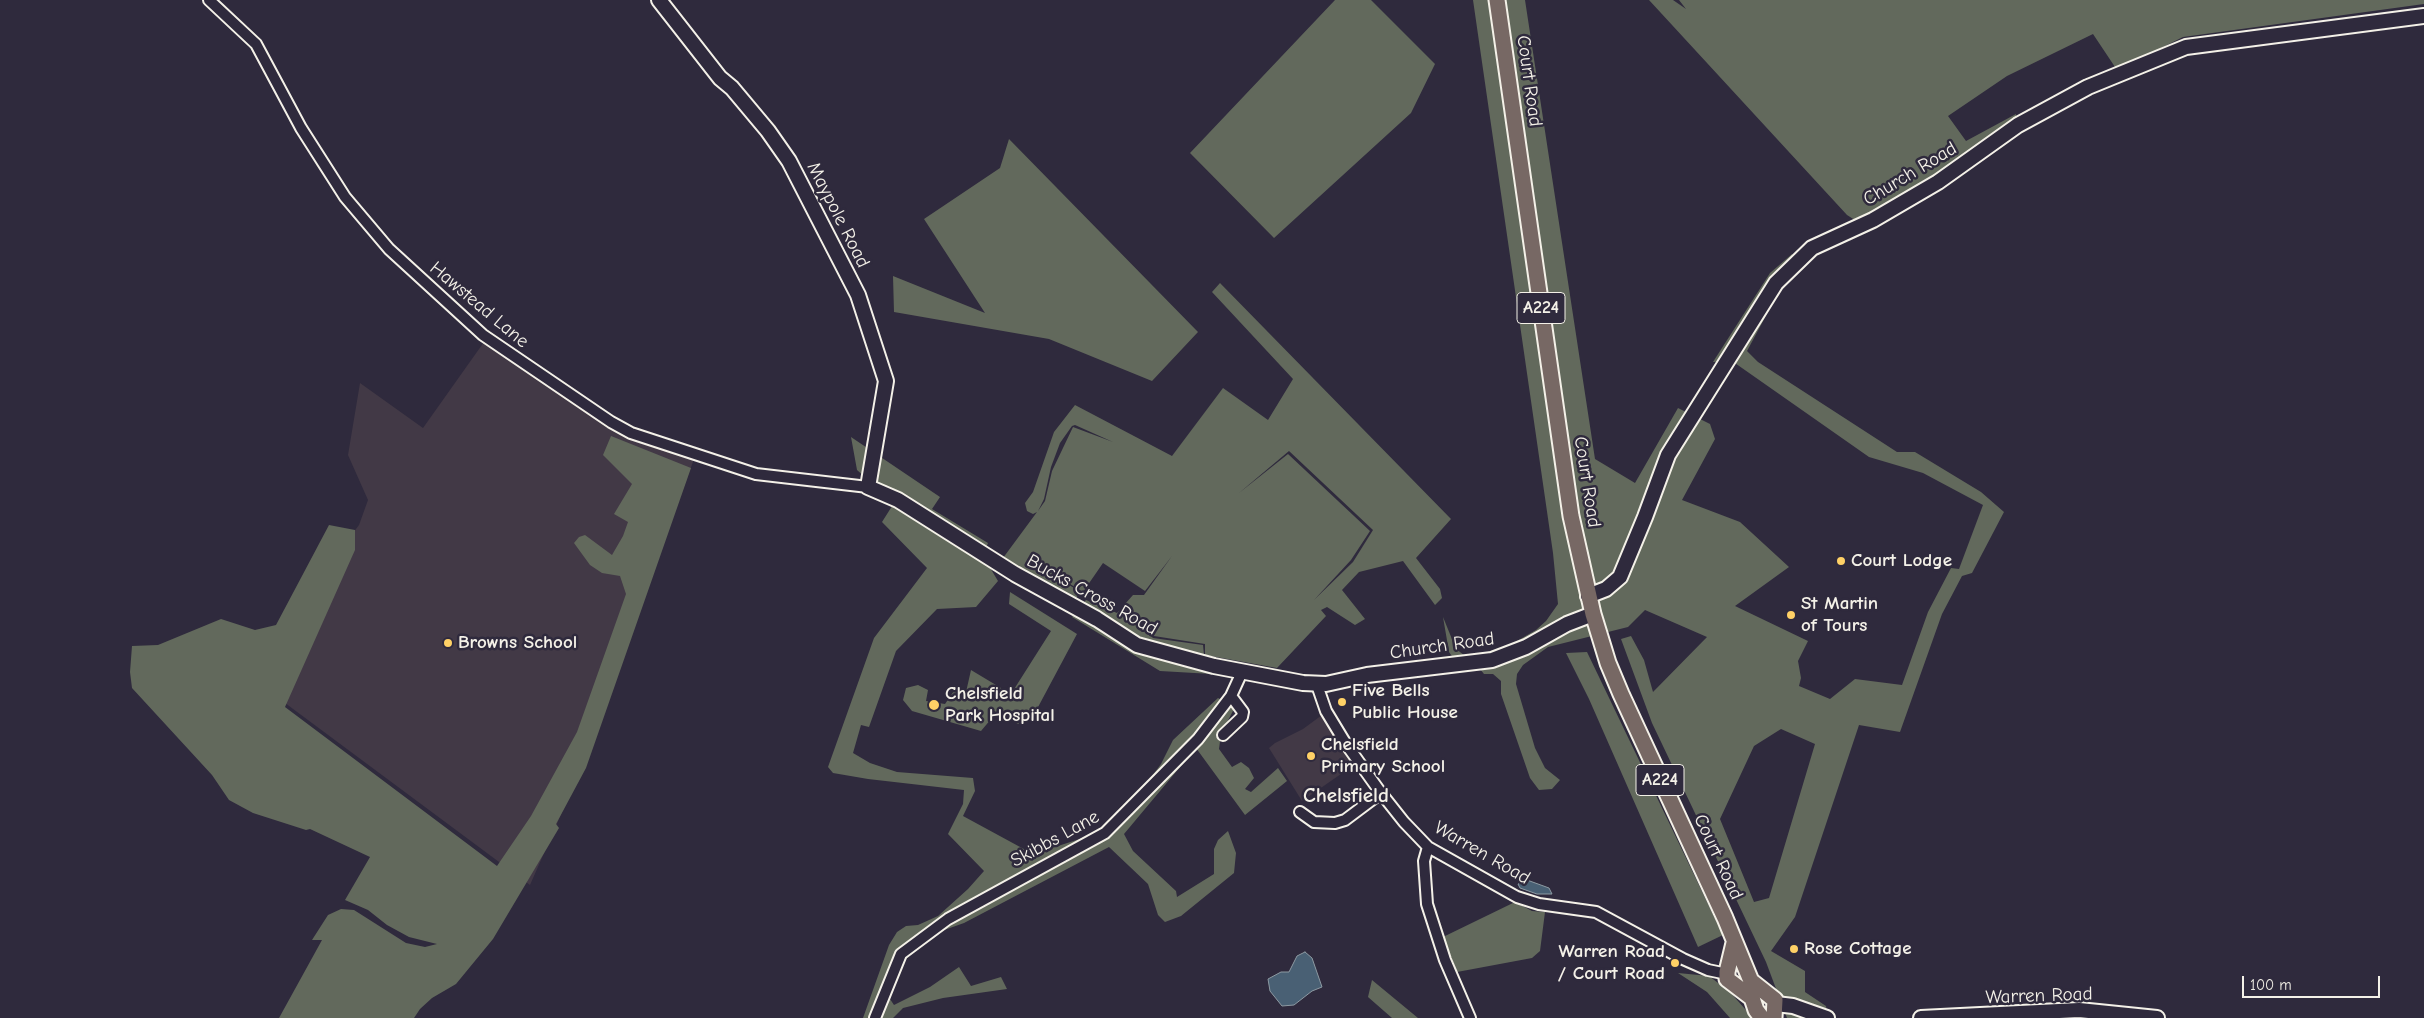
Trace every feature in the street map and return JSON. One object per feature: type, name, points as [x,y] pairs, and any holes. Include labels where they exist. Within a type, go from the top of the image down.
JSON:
[{"type":"main road","name":"Court Road","points":[[1497,0],[1571,516],[1588,596],[1605,654],[1621,694],[1725,918],[1753,984],[1767,1009]]},
{"type":"main road","points":[[1730,976],[1734,943]]},
{"type":"main road","points":[[1730,976],[1744,982],[1747,971]]},
{"type":"main road","points":[[1730,976],[1767,1009]]},
{"type":"street","name":"Hawstead Lane","points":[[209,0],[256,44],[301,128],[345,197],[389,249],[483,335],[611,422],[631,433],[756,474],[868,487]]},
{"type":"street","name":"Maypole Road","points":[[659,0],[720,78],[732,88],[768,131],[789,161],[858,295],[886,381],[868,487]]},
{"type":"street","name":"Church Road","points":[[1588,596],[1606,589],[1620,576],[1642,526],[1668,455],[1776,283],[1812,248],[1873,220],[1938,182],[2018,125],[2080,92],[2186,47],[2424,16]]},
{"type":"street","name":"Bucks Cross Road","points":[[868,487],[898,500],[1015,574],[1098,619],[1137,645],[1185,659],[1242,672],[1317,685]]},
{"type":"street","name":"Church Road","points":[[1317,685],[1367,675],[1492,660],[1526,647],[1567,624],[1593,614]]},
{"type":"street","name":"Skibbs Lane","points":[[875,1018],[901,954],[948,919],[1105,833],[1198,739],[1231,696],[1242,672]]},
{"type":"street","name":"Warren Road","points":[[1317,685],[1320,696],[1336,729],[1381,793],[1404,822],[1428,847],[1517,897],[1539,904],[1596,912],[1683,959],[1708,970],[1730,976]]},
{"type":"street","points":[[1223,736],[1242,717],[1243,712],[1231,696]]},
{"type":"street","points":[[1300,812],[1314,822],[1335,823],[1344,820],[1381,793]]},
{"type":"street","points":[[1428,847],[1424,861],[1424,876],[1430,917],[1445,960],[1470,1018]]},
{"type":"street","points":[[1767,1009],[1793,1006],[1827,1018]]},
{"type":"street","name":"Warren Road","points":[[1921,1018],[2079,1010],[2158,1018]]},
{"type":"shaded area","name":"Browns School","points":[[484,342],[603,423],[633,439],[694,459],[588,753],[530,885],[246,674],[359,525],[368,500],[348,455],[360,383],[423,428]]},
{"type":"shaded area","name":"Chelsfield Primary School","points":[[1322,715],[1354,765],[1302,801],[1269,748],[1303,729]]},
{"type":"green space","points":[[1335,0],[1371,0],[1435,64],[1411,113],[1274,238],[1190,153]]},
{"type":"green space","points":[[1473,0],[1525,0],[1595,459],[1635,483],[1678,408],[1710,424],[1715,439],[1682,500],[1740,522],[1789,567],[1735,606],[1808,641],[1798,661],[1801,678],[1799,686],[1830,699],[1855,679],[1902,685],[1928,612],[1951,568],[1959,569],[1983,505],[1923,473],[1869,457],[1732,361],[1713,362],[1770,273],[1792,254],[1799,264],[1776,297],[1747,351],[1758,362],[1897,452],[1915,452],[1981,492],[2004,512],[1972,573],[1962,576],[1942,614],[1900,732],[1859,725],[1795,917],[1771,951],[1805,971],[1805,992],[1826,1006],[1828,1018],[1787,1018],[1766,962],[1652,723],[1621,639],[1631,636],[1644,660],[1653,692],[1707,637],[1645,610],[1628,627],[1548,647],[1523,665],[1517,674],[1516,684],[1535,748],[1545,768],[1560,780],[1552,789],[1539,790],[1530,778],[1501,694],[1501,681],[1493,674],[1484,674],[1476,664],[1456,662],[1449,652],[1443,617],[1456,649],[1464,655],[1478,655],[1510,645],[1536,630],[1546,621],[1558,604],[1553,553]],"holes":[[[1781,729],[1815,744],[1769,898],[1754,902],[1720,819],[1754,746]]]},
{"type":"green space","points":[[1649,0],[1673,0],[1686,9],[1679,0],[2424,0],[2424,4],[2183,37],[2117,70],[2093,34],[2007,76],[1948,116],[1966,141],[2016,114],[2016,120],[1941,173],[1858,222],[1847,215]]},
{"type":"green space","points":[[1009,139],[1198,332],[1152,381],[1049,339],[894,312],[893,276],[985,313],[924,219],[1000,168]]},
{"type":"green space","points":[[1220,283],[1451,519],[1416,558],[1440,589],[1442,598],[1435,605],[1403,561],[1359,572],[1342,590],[1365,619],[1355,625],[1327,607],[1321,610],[1326,616],[1277,668],[1205,655],[1205,644],[1154,636],[1141,624],[1141,620],[1140,625],[1153,638],[1203,645],[1204,655],[1212,674],[1160,671],[1072,617],[1086,600],[1117,613],[1133,595],[1144,595],[1172,556],[1145,591],[1103,563],[1083,592],[1028,558],[1080,592],[1075,600],[1003,558],[1037,512],[1033,514],[1027,511],[1025,503],[1033,492],[1054,432],[1075,405],[1172,456],[1223,388],[1268,420],[1293,379],[1212,292]],"holes":[[[1075,425],[1113,442],[1073,427],[1052,471],[1045,501],[1038,511],[1044,499],[1051,467],[1060,443],[1072,426]],[[1289,451],[1373,530],[1353,562],[1314,600],[1351,560],[1370,531],[1288,454],[1239,493]]]},
{"type":"green space","points":[[611,436],[691,468],[586,768],[556,824],[559,828],[493,939],[456,984],[432,998],[420,1009],[414,1018],[279,1018],[322,940],[312,940],[328,915],[341,909],[354,910],[406,943],[425,947],[437,944],[409,937],[387,925],[368,910],[345,900],[370,857],[310,829],[306,830],[253,813],[229,800],[212,775],[132,688],[130,672],[132,646],[158,645],[221,619],[255,630],[276,625],[329,525],[355,530],[355,550],[285,707],[497,866],[531,816],[577,732],[626,594],[620,576],[602,573],[590,565],[574,543],[579,537],[585,535],[612,555],[623,536],[628,522],[614,514],[632,484],[603,455]]},
{"type":"green space","points":[[851,437],[940,497],[932,509],[988,543],[983,556],[998,581],[976,607],[937,609],[896,651],[869,727],[861,725],[853,753],[870,763],[897,772],[973,778],[975,791],[963,816],[1033,854],[1114,828],[1161,764],[1173,740],[1218,698],[1235,707],[1221,734],[1219,749],[1232,767],[1241,762],[1249,768],[1254,778],[1245,789],[1251,792],[1278,768],[1287,781],[1245,815],[1196,748],[1124,834],[1133,851],[1176,891],[1177,897],[1214,874],[1214,849],[1218,840],[1228,831],[1236,853],[1234,873],[1181,916],[1165,922],[1158,915],[1148,884],[1109,847],[964,923],[933,934],[904,961],[888,996],[894,1005],[930,987],[959,967],[971,986],[1001,977],[1007,989],[943,998],[903,1008],[893,1018],[863,1018],[889,945],[897,932],[906,926],[918,925],[938,916],[968,889],[984,871],[948,834],[963,804],[964,790],[868,779],[833,773],[828,767],[874,638],[927,568],[882,522],[894,503],[857,470]]},
{"type":"green space","points":[[1010,592],[1077,634],[1037,709],[1018,724],[997,712],[981,731],[912,711],[903,700],[906,688],[918,685],[928,690],[926,701],[945,704],[956,688],[964,701],[971,670],[1011,694],[1051,631],[1009,604]]},
{"type":"green space","points":[[1587,652],[1723,935],[1698,947],[1589,699],[1566,653]]},
{"type":"green space","points":[[1515,902],[1532,911],[1545,912],[1540,951],[1532,958],[1457,972],[1443,937]]},
{"type":"green space","points":[[1678,973],[1709,976],[1730,992],[1753,1018],[1730,1018],[1707,992]]},
{"type":"green space","points":[[1372,980],[1418,1018],[1392,1018],[1368,997]]},
{"type":"water","points":[[1527,880],[1549,888],[1552,894],[1537,894],[1520,888],[1518,884]]},
{"type":"water","points":[[1305,952],[1312,958],[1322,987],[1312,991],[1294,1005],[1282,1006],[1270,991],[1268,979],[1281,972],[1289,972],[1297,956]]},
{"type":"place","name":"Court Lodge","points":[[1841,561]]},
{"type":"place","name":"St Martin of Tours","points":[[1791,615]]},
{"type":"place","name":"Browns School","points":[[448,643]]},
{"type":"place","name":"Five Bells Public House","points":[[1342,702]]},
{"type":"place","name":"Chelsfield Park Hospital","points":[[934,705]]},
{"type":"place","name":"Chelsfield Primary School","points":[[1311,756]]},
{"type":"place","name":"Rose Cottage","points":[[1794,949]]},
{"type":"place","name":"Warren Road / Court Road","points":[[1675,963]]},
{"type":"district","name":"Chelsfield","points":[[1346,796]]}]
